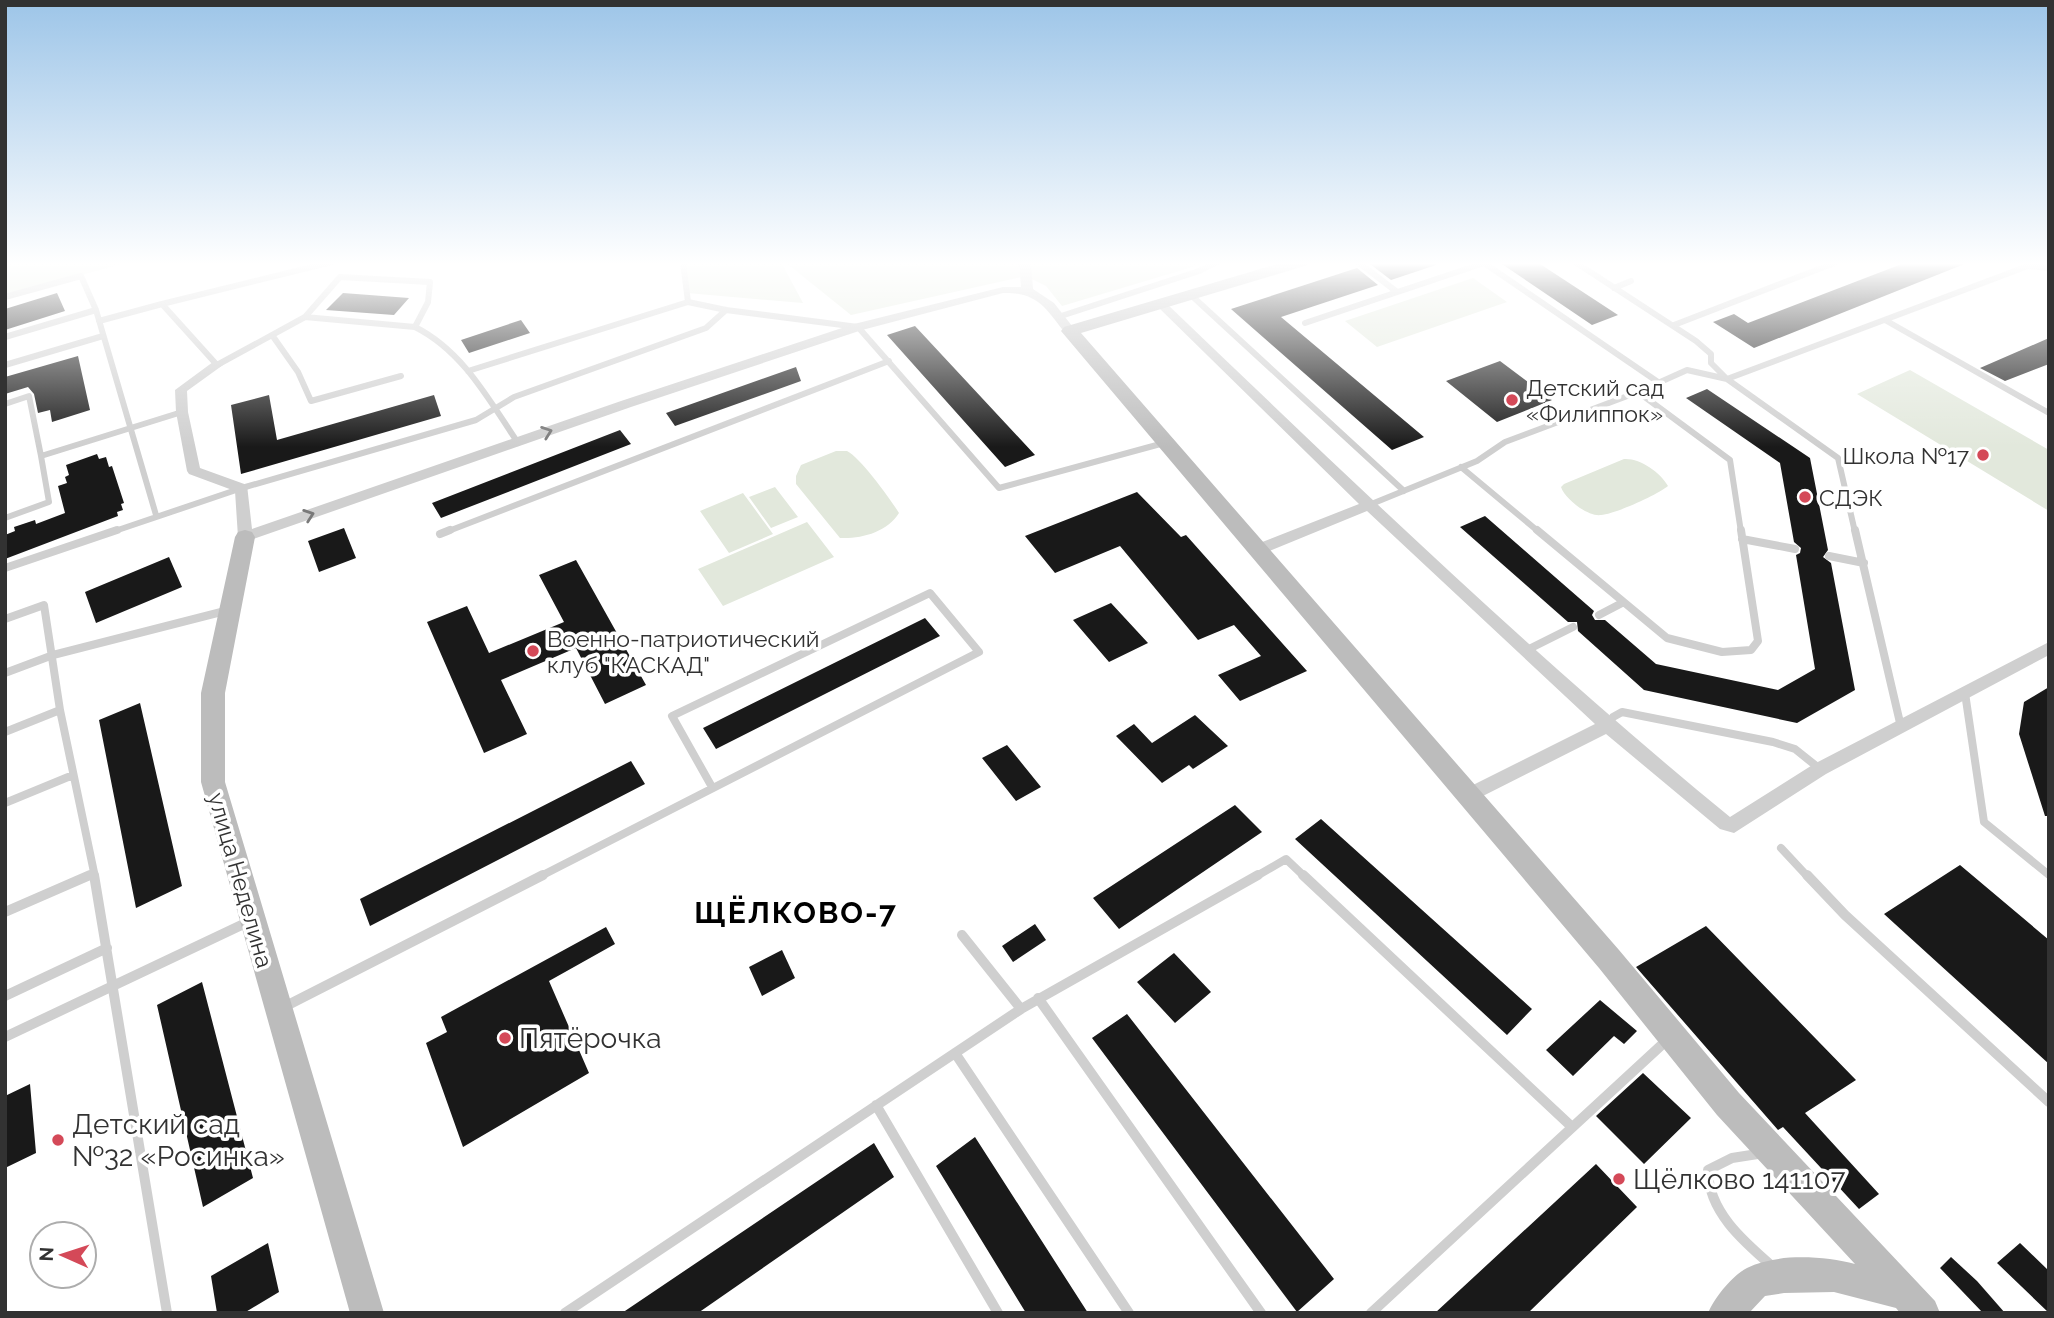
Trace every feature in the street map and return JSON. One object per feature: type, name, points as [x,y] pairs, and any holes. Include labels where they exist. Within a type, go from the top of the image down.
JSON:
[{"type":"street","points":[[245,537],[872,324]]},
{"type":"street","points":[[1064,324],[1469,795],[1770,1152],[1912,1303]]},
{"type":"street","points":[[1070,331],[1095,324]]},
{"type":"street","points":[[1181,324],[1370,505],[1608,725],[1726,824],[1734,825],[1749,817],[1819,769],[2049,648]]},
{"type":"street","points":[[217,365],[181,390],[182,412],[194,471],[242,488]]},
{"type":"street","name":"улица Неделина","points":[[242,488],[245,537],[213,693],[213,782],[367,1313]]},
{"type":"street","points":[[1257,550],[1370,505]]},
{"type":"street","points":[[1469,795],[1608,725]]},
{"type":"street","points":[[1725,1313],[1756,1281],[1784,1276],[1834,1275],[1912,1303]]},
{"type":"lane","points":[[5,337],[50,324]]},
{"type":"lane","points":[[100,324],[156,515]]},
{"type":"lane","points":[[180,324],[217,365],[293,324]]},
{"type":"lane","points":[[377,324],[415,327],[430,332],[468,371],[518,443]]},
{"type":"lane","points":[[468,371],[619,324]]},
{"type":"lane","points":[[5,568],[156,515],[476,420],[514,397],[706,328],[711,324]]},
{"type":"lane","points":[[831,324],[858,327],[999,488],[1164,443]]},
{"type":"lane","points":[[1222,324],[1404,491]]},
{"type":"lane","points":[[1572,324],[1658,382]]},
{"type":"lane","points":[[1674,325],[1678,324]]},
{"type":"lane","points":[[1370,505],[1461,467],[1506,442],[1638,392],[1687,370],[1727,379],[1876,324]]},
{"type":"lane","points":[[1891,324],[2049,413]]},
{"type":"lane","points":[[1674,325],[1711,354],[1711,363],[1727,379],[1838,458],[1901,727]]},
{"type":"lane","points":[[272,335],[298,372],[311,401],[401,376]]},
{"type":"lane","points":[[5,365],[103,336]]},
{"type":"lane","points":[[440,534],[889,361]]},
{"type":"lane","points":[[1461,467],[1657,632],[1682,645],[1736,653],[1751,650],[1758,641],[1730,460],[1638,392]]},
{"type":"lane","points":[[5,404],[29,396],[49,502],[5,518]]},
{"type":"lane","points":[[41,456],[182,412]]},
{"type":"lane","points":[[1742,539],[1795,549]]},
{"type":"lane","points":[[1829,556],[1864,563]]},
{"type":"lane","points":[[279,1010],[979,652],[930,593],[672,716],[712,787]]},
{"type":"lane","points":[[1599,615],[1622,603]]},
{"type":"lane","points":[[5,619],[44,605],[60,710],[94,873],[167,1313]]},
{"type":"lane","points":[[5,673],[53,655],[229,610]]},
{"type":"lane","points":[[1527,650],[1573,627]]},
{"type":"lane","points":[[1965,693],[1984,822],[2049,876]]},
{"type":"lane","points":[[5,732],[60,710]]},
{"type":"lane","points":[[1608,725],[1613,717],[1622,712],[1760,739],[1795,749],[1819,769]]},
{"type":"lane","points":[[5,803],[73,775]]},
{"type":"lane","points":[[1781,848],[1845,915],[2049,1102]]},
{"type":"lane","points":[[565,1313],[1038,998],[1286,859],[1572,1128]]},
{"type":"lane","points":[[5,912],[94,873]]},
{"type":"lane","points":[[5,1037],[253,920]]},
{"type":"lane","points":[[962,934],[1021,1009]]},
{"type":"lane","points":[[5,996],[107,948]]},
{"type":"lane","points":[[1038,998],[1261,1313]]},
{"type":"lane","points":[[1371,1313],[1672,1036]]},
{"type":"lane","points":[[955,1053],[1129,1313]]},
{"type":"lane","points":[[876,1105],[998,1313]]},
{"type":"lane","points":[[1770,1152],[1732,1158],[1708,1170],[1708,1189],[1736,1235],[1784,1276]]},
{"type":"shaded area","points":[[1348,324],[1445,324],[1377,347]]},
{"type":"shaded area","points":[[1910,370],[2049,450],[2049,511],[1857,394]]},
{"type":"shaded area","points":[[836,451],[847,451],[853,455],[899,513],[881,530],[865,536],[840,538],[796,484],[801,465]]},
{"type":"shaded area","points":[[1624,459],[1649,467],[1668,486],[1636,504],[1601,515],[1590,513],[1578,506],[1563,492],[1561,487],[1564,484]]},
{"type":"shaded area","points":[[775,487],[798,517],[771,528],[749,497]]},
{"type":"shaded area","points":[[743,493],[773,534],[729,553],[700,511]]},
{"type":"shaded area","points":[[807,522],[834,557],[723,606],[698,569]]},
{"type":"building","points":[[5,324],[26,324],[5,330]]},
{"type":"building","points":[[510,324],[523,324],[530,333],[469,353],[461,340]]},
{"type":"building","points":[[1248,324],[1289,324],[1424,437],[1392,450]]},
{"type":"building","points":[[1715,324],[1815,324],[1754,348]]},
{"type":"building","points":[[915,326],[1035,455],[1005,467],[887,335]]},
{"type":"building","points":[[2049,338],[2049,364],[2005,381],[1980,368]]},
{"type":"building","points":[[78,356],[90,410],[52,422],[50,410],[38,413],[34,394],[28,387],[5,394],[5,377]]},
{"type":"building","points":[[1500,361],[1552,400],[1497,422],[1446,381]]},
{"type":"building","points":[[796,367],[801,381],[675,426],[666,413]]},
{"type":"building","points":[[1707,389],[1810,458],[1828,550],[1823,557],[1831,563],[1855,690],[1797,723],[1644,690],[1578,631],[1577,622],[1568,622],[1460,527],[1485,516],[1594,611],[1592,615],[1595,620],[1605,620],[1656,664],[1778,690],[1815,669],[1796,555],[1801,548],[1794,542],[1780,463],[1686,398]]},
{"type":"building","points":[[269,395],[277,440],[434,395],[441,416],[241,474],[231,405]]},
{"type":"building","points":[[620,430],[631,444],[441,518],[432,503]]},
{"type":"building","points":[[97,454],[99,459],[106,457],[109,467],[112,466],[124,503],[121,504],[123,510],[117,512],[118,516],[5,559],[5,535],[15,531],[14,527],[35,520],[36,524],[65,513],[58,486],[67,483],[65,477],[69,475],[66,465]]},
{"type":"building","points":[[1137,492],[1181,537],[1186,535],[1307,671],[1240,701],[1218,675],[1261,656],[1234,625],[1198,640],[1120,546],[1055,573],[1025,536]]},
{"type":"building","points":[[344,528],[356,558],[319,572],[308,541]]},
{"type":"building","points":[[169,557],[182,587],[96,623],[85,592]]},
{"type":"building","points":[[576,560],[646,685],[605,704],[576,648],[501,680],[527,734],[484,753],[427,622],[467,606],[489,653],[564,622],[539,575]]},
{"type":"building","points":[[1111,603],[1148,643],[1109,662],[1073,620]]},
{"type":"building","points":[[925,618],[940,636],[716,749],[703,728]]},
{"type":"building","points":[[2049,687],[2049,816],[2045,816],[2019,734],[2024,702]]},
{"type":"building","points":[[140,703],[182,886],[136,908],[99,720]]},
{"type":"building","points":[[1195,715],[1228,746],[1193,769],[1189,765],[1162,783],[1116,736],[1134,724],[1152,743]]},
{"type":"building","points":[[1007,745],[1041,787],[1016,801],[982,758]]},
{"type":"building","points":[[631,761],[645,784],[370,926],[360,899]]},
{"type":"building","points":[[1235,805],[1262,832],[1119,929],[1093,898]]},
{"type":"building","points":[[1321,819],[1532,1009],[1507,1035],[1295,839]]},
{"type":"building","points":[[1960,865],[2049,940],[2049,1064],[1884,914]]},
{"type":"building","points":[[1035,924],[1046,940],[1013,962],[1002,946]]},
{"type":"building","points":[[1706,926],[1856,1080],[1805,1113],[1879,1194],[1859,1209],[1783,1127],[1778,1130],[1636,967]]},
{"type":"building","name":"Пятёрочка","points":[[606,927],[615,944],[549,981],[589,1073],[463,1147],[426,1043],[447,1032],[441,1017]]},
{"type":"building","points":[[782,950],[795,978],[762,996],[749,967]]},
{"type":"building","points":[[1174,953],[1211,992],[1175,1023],[1137,982]]},
{"type":"building","points":[[202,982],[253,1178],[203,1207],[157,1005]]},
{"type":"building","points":[[1600,1000],[1637,1031],[1624,1044],[1614,1036],[1573,1076],[1546,1050]]},
{"type":"building","points":[[1127,1014],[1334,1279],[1297,1312],[1092,1038]]},
{"type":"building","points":[[1643,1073],[1691,1118],[1644,1164],[1596,1116]]},
{"type":"building","points":[[30,1084],[36,1153],[5,1168],[5,1096]]},
{"type":"building","points":[[975,1137],[1088,1313],[1026,1313],[936,1166]]},
{"type":"building","points":[[874,1143],[894,1177],[698,1313],[622,1313]]},
{"type":"building","points":[[1596,1164],[1637,1207],[1528,1313],[1435,1313]]},
{"type":"building","points":[[268,1243],[279,1292],[244,1313],[217,1313],[211,1276]]},
{"type":"building","points":[[2020,1243],[2049,1271],[2049,1313],[1997,1263]]},
{"type":"building","points":[[1951,1257],[2005,1313],[1983,1313],[1940,1268]]},
{"type":"place","name":"Детский сад «Филиппок»","points":[[1512,400]]},
{"type":"place","name":"Школа №17","points":[[1983,455]]},
{"type":"place","name":"СДЭК","points":[[1805,497]]},
{"type":"place","name":"Военно-патриотический клуб \"КАСКАД\"","points":[[533,651]]},
{"type":"place","name":"Пятёрочка","points":[[505,1038]]},
{"type":"place","name":"Детский сад №32 «Росинка»","points":[[58,1140]]},
{"type":"place","name":"Щёлково 141107","points":[[1619,1179]]},
{"type":"district","name":"ЩЁЛКОВО-7","points":[[796,912]]}]
